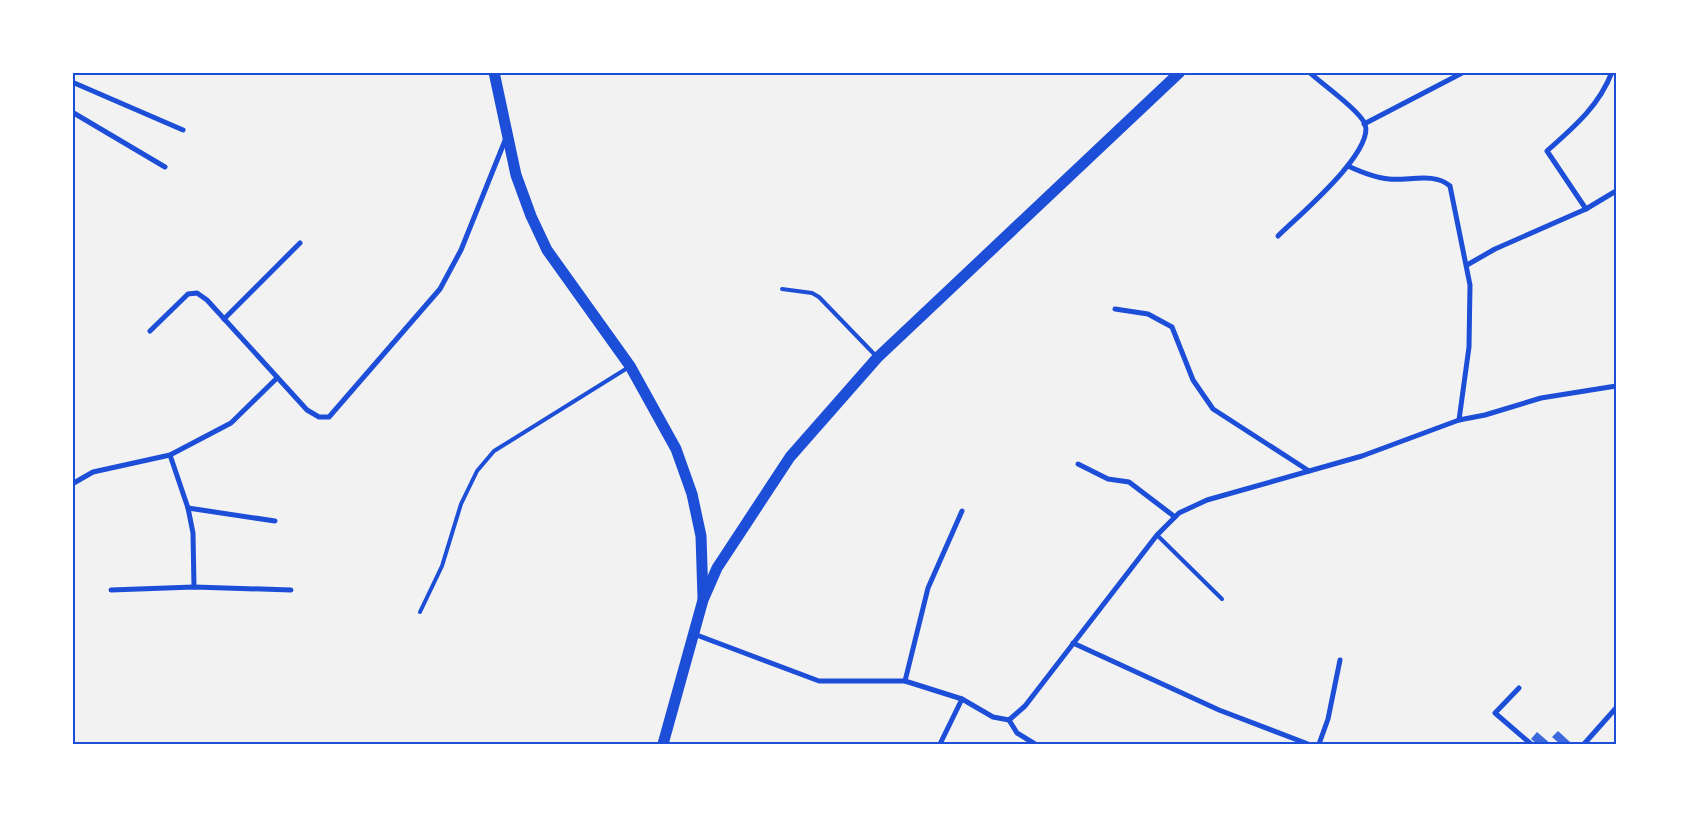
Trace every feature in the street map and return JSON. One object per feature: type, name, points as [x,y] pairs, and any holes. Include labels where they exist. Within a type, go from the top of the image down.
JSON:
[{"type":"main road","points":[[494,72],[516,176],[530,216],[547,250],[630,366],[676,449],[692,494],[701,536],[703,600]]},
{"type":"main road","points":[[663,744],[703,600],[727,552],[790,458],[878,358],[1180,72]]},
{"type":"street","points":[[1278,236],[1348,166],[1361,147],[1366,133],[1364,124],[1352,109],[1309,72]]},
{"type":"street","points":[[1364,124],[1464,72]]},
{"type":"street","points":[[1586,209],[1547,151],[1588,113],[1606,87],[1612,72]]},
{"type":"street","points":[[72,82],[183,130]]},
{"type":"street","points":[[72,112],[165,167]]},
{"type":"street","points":[[150,331],[188,294],[197,293],[207,300],[307,410],[320,417],[329,417],[440,289],[461,250],[508,132]]},
{"type":"street","points":[[1348,166],[1367,174],[1388,179],[1438,179],[1450,186],[1470,285],[1469,347],[1459,420]]},
{"type":"street","points":[[1467,265],[1495,249],[1586,209],[1616,191]]},
{"type":"street","points":[[224,319],[300,243]]},
{"type":"street","points":[[1115,309],[1148,314],[1172,327],[1193,380],[1213,408],[1309,471]]},
{"type":"street","points":[[72,484],[93,472],[170,455],[231,423],[277,378]]},
{"type":"street","points":[[1009,720],[1025,706],[1157,535],[1175,516],[1207,500],[1362,456],[1459,420],[1485,415],[1541,398],[1616,386]]},
{"type":"street","points":[[170,455],[188,508],[193,533],[194,587]]},
{"type":"street","points":[[1078,464],[1108,479],[1129,482],[1175,516]]},
{"type":"street","points":[[188,508],[275,521]]},
{"type":"street","points":[[905,681],[928,588],[962,510]]},
{"type":"street","points":[[111,590],[194,587],[291,590]]},
{"type":"street","points":[[694,634],[819,681],[905,681],[962,699],[993,717],[1009,720],[1017,732],[1035,744]]},
{"type":"street","points":[[1074,643],[1218,710],[1308,744]]},
{"type":"street","points":[[1319,744],[1328,718],[1340,660]]},
{"type":"street","points":[[1519,688],[1495,713],[1531,744]]},
{"type":"street","points":[[940,744],[962,699]]},
{"type":"street","points":[[1584,744],[1616,708]]},
{"type":"lane","points":[[782,289],[812,293],[820,297],[878,358]]},
{"type":"lane","points":[[420,612],[442,566],[461,504],[477,471],[494,451],[630,366]]},
{"type":"lane","points":[[1157,535],[1222,599]]},
{"type":"building","points":[[1558,731],[1570,742],[1568,744],[1560,744],[1552,737]]},
{"type":"building","points":[[1537,732],[1551,744],[1537,744],[1531,739]]}]
